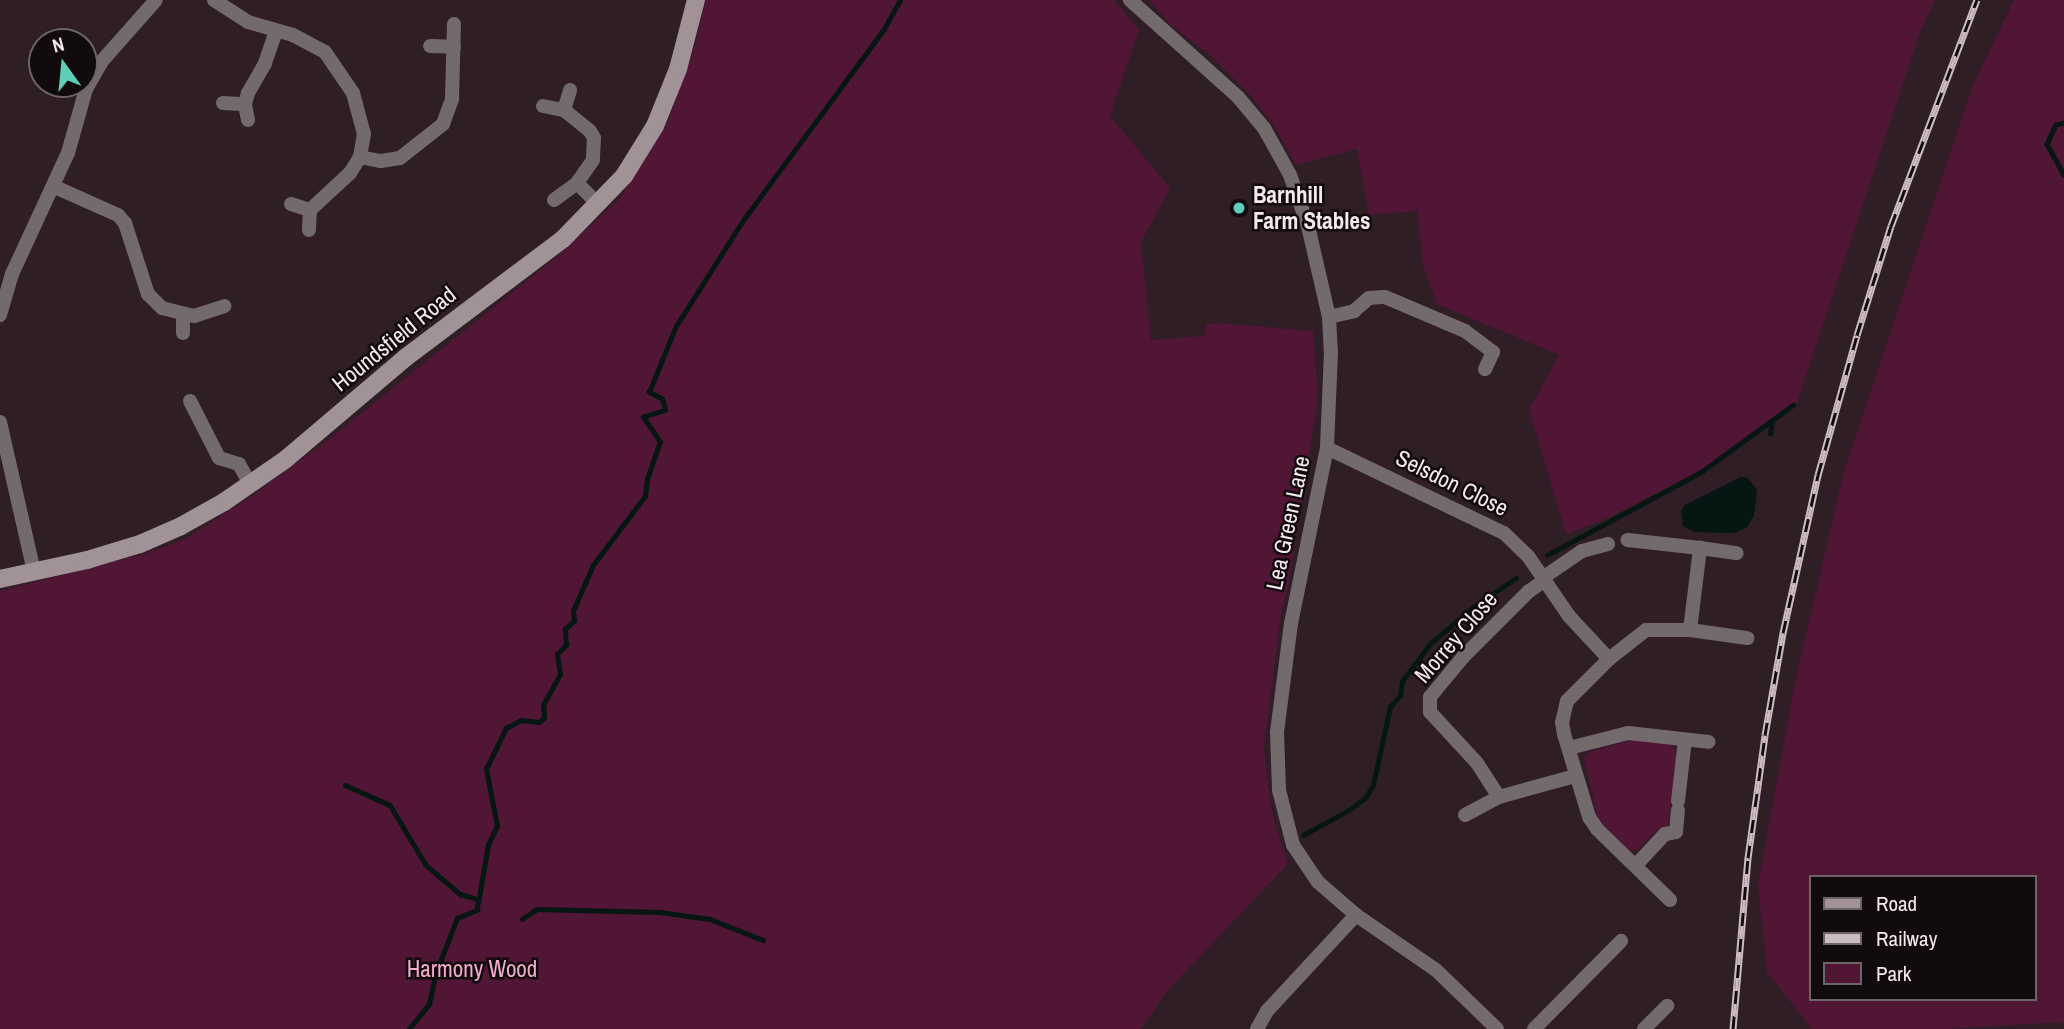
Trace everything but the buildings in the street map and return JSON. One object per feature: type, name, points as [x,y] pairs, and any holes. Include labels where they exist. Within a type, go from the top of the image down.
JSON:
[{"type":"street","points":[[98,64],[156,0]]},
{"type":"street","points":[[214,0],[248,22],[307,40],[325,52],[345,77],[363,124],[360,157],[350,173],[310,210],[309,230]]},
{"type":"street","name":"Houndsfield Road","points":[[0,579],[140,544],[181,526],[286,459],[405,358],[564,239],[624,176],[663,110],[678,69],[696,0]]},
{"type":"street","name":"Lea Green Lane","points":[[1130,0],[1238,97],[1264,128],[1290,176],[1308,226],[1329,317],[1331,363],[1327,449],[1291,623],[1277,732],[1279,790],[1286,826],[1302,862],[1318,882],[1356,915],[1436,970],[1497,1029]]},
{"type":"street","points":[[360,157],[381,161],[400,158],[443,124],[452,99],[454,24]]},
{"type":"street","points":[[248,120],[245,104],[265,63],[276,31]]},
{"type":"street","points":[[430,46],[454,47]]},
{"type":"street","points":[[564,110],[570,90]]},
{"type":"street","points":[[0,315],[6,272],[55,187],[68,153],[77,98]]},
{"type":"street","points":[[223,103],[245,104]]},
{"type":"street","points":[[543,106],[564,110],[580,121],[594,138],[593,160],[577,183],[554,200]]},
{"type":"street","points":[[577,183],[599,205]]},
{"type":"street","points":[[55,187],[118,215],[131,235],[148,294],[162,308],[183,316],[200,316],[223,306]]},
{"type":"street","points":[[291,204],[310,210]]},
{"type":"street","points":[[1329,317],[1346,314],[1369,298],[1385,297],[1465,331],[1493,352],[1485,369]]},
{"type":"street","points":[[183,316],[183,333]]},
{"type":"street","points":[[190,401],[219,458],[239,464],[250,484]]},
{"type":"street","points":[[0,422],[6,486],[34,572]]},
{"type":"street","name":"Selsdon Close","points":[[1327,449],[1504,533],[1528,556],[1569,617],[1609,659]]},
{"type":"street","points":[[1627,540],[1737,553]]},
{"type":"street","points":[[1544,578],[1582,551],[1608,544]]},
{"type":"street","points":[[1690,630],[1699,548]]},
{"type":"street","name":"Morrey Close","points":[[1499,797],[1477,763],[1433,718],[1429,705],[1430,697],[1464,657],[1544,578]]},
{"type":"street","points":[[1670,900],[1593,823],[1575,775],[1562,722],[1567,701],[1609,659],[1646,630],[1690,630],[1747,638]]},
{"type":"street","points":[[1569,748],[1628,733],[1709,742]]},
{"type":"street","points":[[1636,865],[1665,834],[1676,832],[1685,740]]},
{"type":"street","points":[[1465,815],[1499,797],[1575,775]]},
{"type":"street","points":[[1257,1029],[1267,1011],[1356,915]]},
{"type":"street","points":[[1534,1029],[1621,941]]},
{"type":"street","points":[[1644,1029],[1667,1006]]},
{"type":"green space","name":"Harmony Wood","points":[[706,0],[1114,0],[1139,30],[1110,116],[1170,188],[1141,242],[1151,340],[1204,336],[1207,324],[1217,323],[1313,331],[1318,397],[1288,588],[1281,614],[1264,749],[1273,817],[1288,864],[1167,991],[1141,1029],[0,1029],[0,591],[141,555],[184,540],[252,496],[328,440],[554,259],[619,200],[667,124],[695,45]]},
{"type":"green space","points":[[1149,0],[1935,0],[1919,35],[1797,403],[1700,471],[1606,519],[1566,534],[1529,410],[1559,355],[1437,304],[1423,265],[1417,211],[1369,215],[1357,149],[1296,165],[1273,124],[1252,97],[1211,56],[1172,26]]},
{"type":"green space","points":[[2014,0],[2064,0],[2064,1022],[1947,1029],[1812,1029],[1767,972],[1758,885],[1795,682],[1844,471],[1973,85]]},
{"type":"green space","points":[[1637,739],[1672,745],[1677,754],[1668,827],[1656,831],[1638,850],[1629,850],[1598,819],[1584,758],[1591,751]]},
{"type":"shaded area","points":[[1741,477],[1748,478],[1757,490],[1754,516],[1747,527],[1735,533],[1694,532],[1683,526],[1681,511],[1685,505]]},
{"type":"waterway","points":[[478,903],[488,845],[497,826],[486,769],[506,728],[521,720],[539,722],[544,718],[543,705],[560,674],[557,654],[566,645],[565,629],[574,621],[573,611],[593,565],[645,496],[647,479],[660,442],[643,417],[665,410],[662,399],[649,392],[676,326],[744,219],[884,29],[900,0]]},
{"type":"waterway","points":[[2064,123],[2056,125],[2047,144],[2064,175]]},
{"type":"waterway","points":[[1547,555],[1701,472],[1793,405]]},
{"type":"waterway","points":[[1770,434],[1772,421]]},
{"type":"waterway","points":[[1303,835],[1349,810],[1366,797],[1373,785],[1390,707],[1400,696],[1402,681],[1430,644],[1472,608],[1516,578]]},
{"type":"waterway","points":[[345,785],[390,805],[426,865],[460,894],[478,899]]},
{"type":"waterway","points":[[409,1029],[429,1004],[436,972],[457,918],[477,910],[477,906]]},
{"type":"waterway","points":[[522,919],[537,909],[660,912],[710,919],[763,940]]},
{"type":"railway","points":[[1733,1029],[1748,858],[1765,735],[1783,633],[1818,475],[1891,226],[1977,0]]},
{"type":"place","name":"Barnhill Farm Stables","points":[[1239,208]]}]
